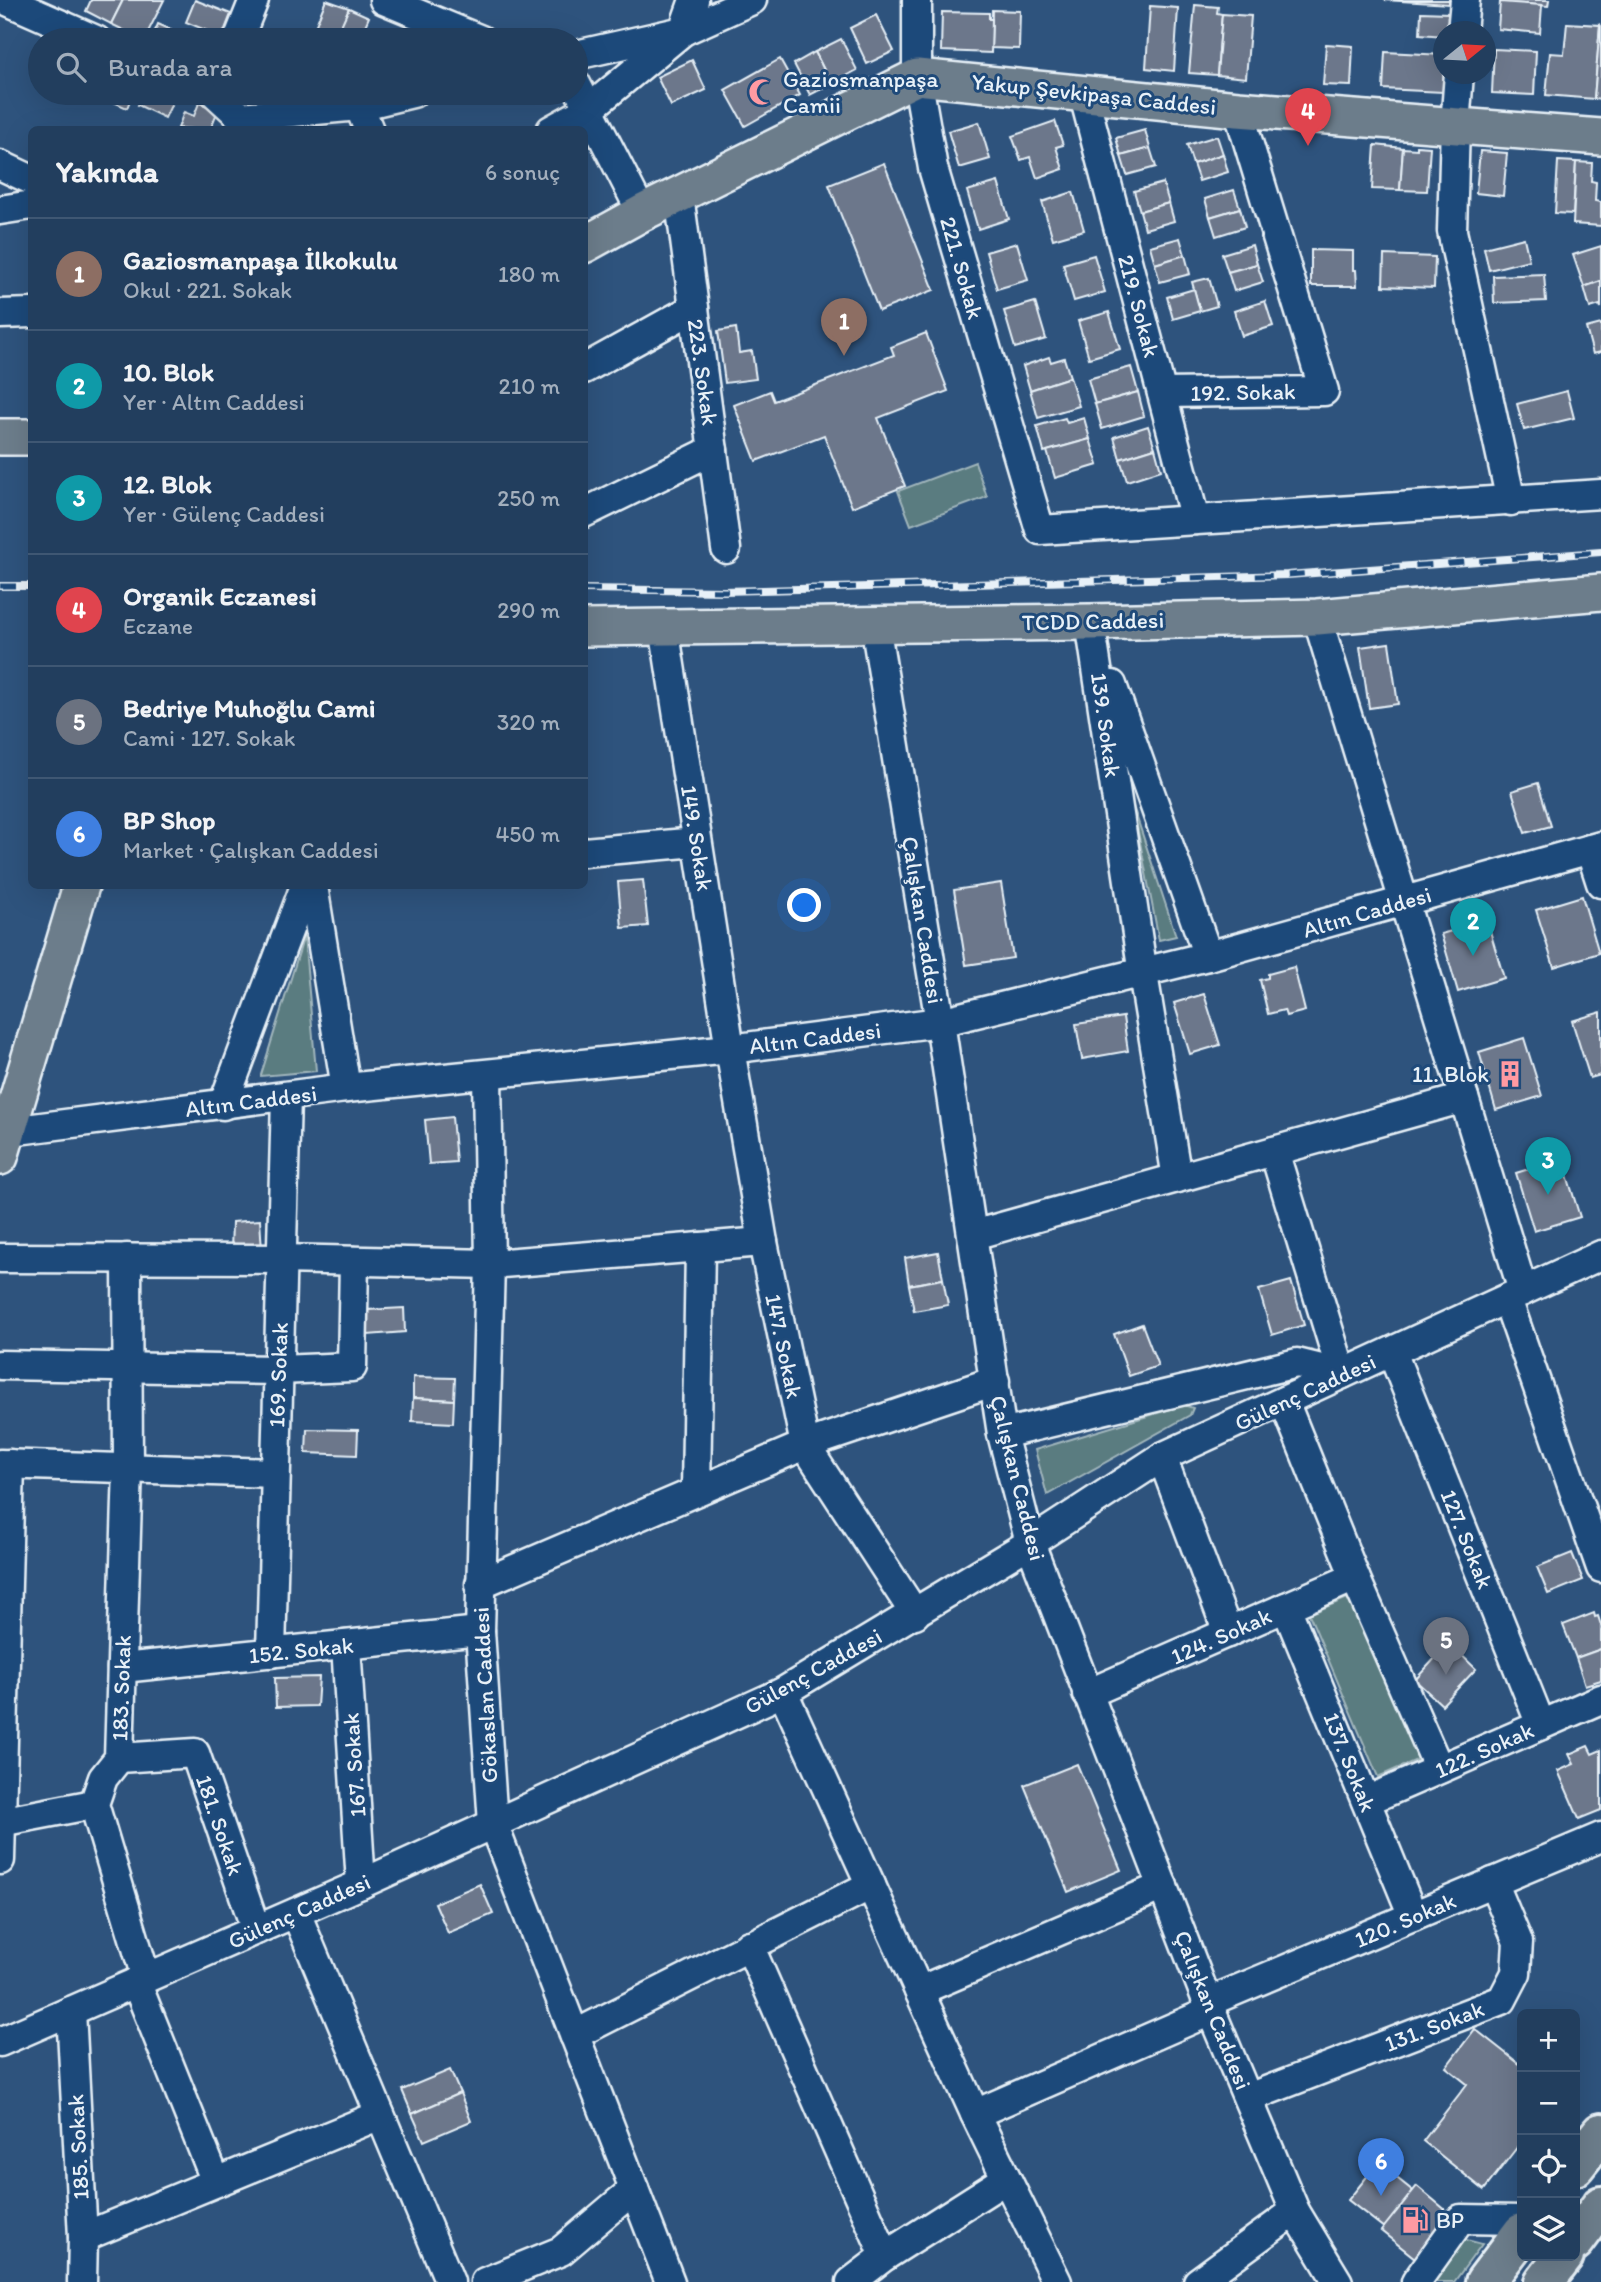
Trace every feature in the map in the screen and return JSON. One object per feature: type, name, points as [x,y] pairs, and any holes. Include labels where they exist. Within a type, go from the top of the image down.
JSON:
[{"type":"highway","points":[[1580,2160],[1601,2133]]},
{"type":"highway","points":[[1580,2234],[1601,2206]]},
{"type":"highway","points":[[1485,2282],[1517,2240]]},
{"type":"highway","points":[[1544,2282],[1559,2261]]},
{"type":"main road","name":"Yakup Şevkipaşa Caddesi","points":[[917,76],[1238,109],[1601,138]]},
{"type":"main road","points":[[588,243],[642,213],[917,76]]},
{"type":"main road","points":[[0,438],[28,437]]},
{"type":"main road","name":"TCDD Caddesi","points":[[588,628],[1317,617],[1599,598]]},
{"type":"main road","points":[[5,1144],[80,889]]},
{"type":"street","points":[[5,0],[69,28]]},
{"type":"street","points":[[242,28],[254,0]]},
{"type":"street","points":[[384,0],[452,28]]},
{"type":"street","points":[[558,126],[589,109],[683,31],[694,0]]},
{"type":"street","points":[[588,52],[683,31],[752,0]]},
{"type":"street","name":"221. Sokak","points":[[917,0],[917,76],[933,168],[1040,530],[1195,520]]},
{"type":"street","points":[[1463,21],[1465,0]]},
{"type":"street","points":[[1458,84],[1452,231],[1511,501]]},
{"type":"street","name":"219. Sokak","points":[[1083,92],[1195,520]]},
{"type":"street","points":[[224,105],[237,123],[364,118],[389,105]]},
{"type":"street","points":[[587,105],[642,213]]},
{"type":"street","name":"192. Sokak","points":[[1162,393],[1324,391],[1238,109]]},
{"type":"street","points":[[0,165],[28,178]]},
{"type":"street","name":"223. Sokak","points":[[679,195],[726,550]]},
{"type":"street","points":[[0,210],[28,206]]},
{"type":"street","points":[[588,367],[694,308]]},
{"type":"street","points":[[0,314],[28,313]]},
{"type":"street","points":[[588,511],[713,450]]},
{"type":"street","points":[[1195,520],[1601,494]]},
{"type":"street","points":[[1317,617],[1464,1098],[1515,1295],[1601,1568]]},
{"type":"street","name":"139. Sokak","points":[[1090,622],[1208,956]]},
{"type":"street","name":"139. Sokak","points":[[1090,622],[1143,974],[1178,1178]]},
{"type":"street","name":"Çalışkan Caddesi","points":[[874,624],[940,1023],[1002,1434],[1030,1544],[1210,2007],[1295,2211],[1338,2282]]},
{"type":"street","name":"149. Sokak","points":[[664,627],[730,1049]]},
{"type":"street","points":[[588,852],[697,842]]},
{"type":"street","points":[[1595,848],[1601,883]]},
{"type":"street","name":"Altın Caddesi","points":[[5,1144],[223,1105],[346,1088],[730,1049],[940,1023],[1143,974],[1595,848]]},
{"type":"street","points":[[223,1105],[304,889]]},
{"type":"street","points":[[313,889],[346,1088]]},
{"type":"street","name":"147. Sokak","points":[[730,1049],[763,1242],[804,1444],[915,1614]]},
{"type":"street","name":"Gökaslan Caddesi","points":[[487,1075],[490,1264],[480,1631],[493,1824],[670,2282]]},
{"type":"street","name":"169. Sokak","points":[[271,1653],[286,1097]]},
{"type":"street","points":[[973,1235],[1464,1098]]},
{"type":"street","points":[[1274,1151],[1342,1374]]},
{"type":"street","points":[[0,1258],[282,1259],[490,1264],[763,1242]]},
{"type":"street","points":[[696,1490],[700,1247]]},
{"type":"street","name":"Gülenç Caddesi","points":[[0,2042],[361,1884],[783,1692],[1030,1544],[1162,1457],[1601,1255]]},
{"type":"street","name":"183. Sokak","points":[[94,1804],[103,1778],[119,1758],[128,1467],[127,1258]]},
{"type":"street","points":[[0,1365],[278,1370],[352,1367],[354,1261]]},
{"type":"street","name":"127. Sokak","points":[[1392,1352],[1541,1725]]},
{"type":"street","points":[[1002,1434],[1297,1363],[1342,1374]]},
{"type":"street","points":[[480,1584],[804,1444],[995,1381]]},
{"type":"street","points":[[1284,1401],[1355,1577],[1439,1769]]},
{"type":"street","points":[[1162,1457],[1228,1633]]},
{"type":"street","points":[[0,1860],[5,1464],[275,1473]]},
{"type":"street","name":"124. Sokak","points":[[1087,1694],[1355,1577]]},
{"type":"street","name":"137. Sokak","points":[[1286,1607],[1413,1916]]},
{"type":"street","name":"152. Sokak","points":[[122,1668],[480,1631]]},
{"type":"street","name":"167. Sokak","points":[[346,1645],[361,1884]]},
{"type":"street","points":[[783,1692],[1006,2179],[1048,2278]]},
{"type":"street","name":"122. Sokak","points":[[1366,1801],[1601,1699]]},
{"type":"street","name":"181. Sokak","points":[[119,1758],[195,1753],[256,1930]]},
{"type":"street","points":[[0,1822],[94,1804],[141,1980],[216,2182]]},
{"type":"street","name":"120. Sokak","points":[[975,2114],[1413,1916],[1601,1837]]},
{"type":"street","name":"131. Sokak","points":[[1248,2098],[1502,2000],[1516,1973],[1518,1942],[1493,1882]]},
{"type":"street","points":[[574,2035],[871,1885]]},
{"type":"street","points":[[919,1990],[1163,1886]]},
{"type":"street","points":[[296,1913],[450,2282]]},
{"type":"street","points":[[750,1945],[885,2256]]},
{"type":"street","name":"185. Sokak","points":[[71,2011],[83,2237],[82,2282]]},
{"type":"street","points":[[83,2237],[380,2115]]},
{"type":"street","points":[[850,2282],[885,2256],[1006,2179]]},
{"type":"street","points":[[520,2282],[634,2189]]},
{"type":"street","points":[[1198,2282],[1295,2211]]},
{"type":"street","points":[[1416,2282],[1461,2219],[1517,2220]]},
{"type":"street","points":[[485,2282],[561,2250]]},
{"type":"green space","points":[[975,462],[987,497],[911,525],[898,491]]},
{"type":"green space","points":[[1133,806],[1176,936],[1159,940]]},
{"type":"green space","points":[[304,936],[316,1071],[261,1076],[261,1075]]},
{"type":"green space","points":[[1184,1405],[1193,1408],[1190,1415],[1047,1495],[1035,1450]]},
{"type":"green space","points":[[1350,1597],[1419,1759],[1378,1777],[1309,1614]]},
{"type":"green space","points":[[1459,2238],[1482,2244],[1454,2282],[1430,2282]]},
{"type":"building","points":[[91,0],[123,0],[111,24],[86,11]]},
{"type":"building","points":[[123,0],[164,0],[150,28],[119,28],[111,24]]},
{"type":"building","points":[[195,0],[231,14],[226,28],[200,28],[186,22]]},
{"type":"building","points":[[326,0],[349,8],[340,28],[315,27]]},
{"type":"building","points":[[1384,0],[1449,0],[1449,4]]},
{"type":"building","points":[[1500,0],[1549,0],[1548,6]]},
{"type":"building","points":[[1500,2],[1542,5],[1540,33],[1498,29]]},
{"type":"building","points":[[1195,5],[1218,7],[1217,13],[1222,14],[1217,75],[1189,73]]},
{"type":"building","points":[[1150,6],[1178,8],[1174,71],[1146,68]]},
{"type":"building","points":[[349,8],[369,17],[365,26],[369,28],[340,28]]},
{"type":"building","points":[[992,10],[1020,11],[1019,49],[991,48]]},
{"type":"building","points":[[942,12],[989,13],[989,19],[992,19],[991,53],[941,51]]},
{"type":"building","points":[[1421,12],[1448,13],[1448,21],[1433,21],[1433,35],[1420,34]]},
{"type":"building","points":[[1222,14],[1251,16],[1246,78],[1217,75]]},
{"type":"building","points":[[876,15],[894,51],[867,64],[850,28]]},
{"type":"building","points":[[1567,23],[1600,25],[1594,99],[1546,95],[1550,53],[1564,54]]},
{"type":"building","points":[[1601,26],[1601,100],[1594,99]]},
{"type":"building","points":[[841,39],[857,70],[831,84],[815,52]]},
{"type":"building","points":[[1326,44],[1353,46],[1351,86],[1323,85]]},
{"type":"building","points":[[1496,49],[1536,51],[1534,95],[1492,93],[1492,84],[1496,84]]},
{"type":"building","points":[[815,52],[831,84],[810,95],[794,64]]},
{"type":"building","points":[[1385,52],[1433,54],[1433,84],[1443,84],[1443,92],[1383,89]]},
{"type":"building","name":"Gaziosmanpaşa Camii","points":[[780,59],[800,95],[745,126],[725,90]]},
{"type":"building","points":[[692,60],[706,90],[671,106],[657,77]]},
{"type":"building","points":[[138,105],[171,105],[165,118]]},
{"type":"building","points":[[198,105],[218,110],[212,126],[179,126],[184,112],[194,116]]},
{"type":"building","points":[[1055,121],[1063,145],[1056,147],[1063,169],[1037,178],[1030,157],[1021,160],[1012,136]]},
{"type":"building","points":[[979,122],[990,159],[959,168],[948,131]]},
{"type":"building","points":[[1145,130],[1150,148],[1121,156],[1116,138]]},
{"type":"building","points":[[1217,136],[1223,154],[1193,164],[1187,145]]},
{"type":"building","points":[[1375,145],[1403,148],[1400,190],[1372,189]]},
{"type":"building","points":[[1417,146],[1430,147],[1427,191],[1400,190],[1403,148],[1417,149]]},
{"type":"building","points":[[1150,148],[1156,167],[1127,175],[1121,156]]},
{"type":"building","points":[[1480,151],[1507,153],[1503,196],[1476,193]]},
{"type":"building","points":[[1223,154],[1228,172],[1199,181],[1193,164]]},
{"type":"building","points":[[1558,161],[1576,162],[1573,214],[1555,213]]},
{"type":"building","points":[[1576,162],[1592,163],[1591,181],[1596,182],[1595,201],[1601,202],[1601,226],[1573,224]]},
{"type":"building","points":[[884,163],[934,290],[879,311],[829,185]]},
{"type":"building","points":[[998,182],[1009,219],[978,229],[967,191]]},
{"type":"building","points":[[1163,183],[1169,203],[1140,211],[1134,191]]},
{"type":"building","points":[[1234,190],[1240,208],[1210,217],[1205,199]]},
{"type":"building","points":[[1073,192],[1084,230],[1053,239],[1042,202]]},
{"type":"building","points":[[1169,203],[1174,221],[1145,229],[1140,211]]},
{"type":"building","points":[[1240,208],[1245,227],[1216,236],[1210,217]]},
{"type":"building","points":[[1180,238],[1185,255],[1155,264],[1150,246]]},
{"type":"building","points":[[1524,238],[1529,260],[1489,270],[1484,248]]},
{"type":"building","points":[[1017,243],[1028,280],[997,289],[986,252]]},
{"type":"building","points":[[1252,245],[1257,264],[1228,272],[1222,254]]},
{"type":"building","points":[[1601,246],[1601,281],[1584,287],[1573,255]]},
{"type":"building","points":[[1311,250],[1353,251],[1353,270],[1356,270],[1357,286],[1311,286]]},
{"type":"building","points":[[1094,255],[1105,292],[1074,301],[1063,264]]},
{"type":"building","points":[[1185,255],[1190,274],[1160,282],[1155,264]]},
{"type":"building","points":[[1384,255],[1435,257],[1434,288],[1383,286]]},
{"type":"building","points":[[1257,264],[1263,282],[1234,291],[1228,272]]},
{"type":"building","points":[[1544,274],[1546,301],[1494,303],[1493,276]]},
{"type":"building","points":[[1209,278],[1217,306],[1200,311],[1192,282]]},
{"type":"building","points":[[1601,281],[1601,308],[1600,305],[1590,308],[1584,287]]},
{"type":"building","points":[[1194,289],[1200,311],[1173,319],[1167,297]]},
{"type":"building","points":[[1265,301],[1273,326],[1242,336],[1234,311]]},
{"type":"building","points":[[1035,302],[1046,339],[1015,348],[1004,311]]},
{"type":"building","points":[[1109,312],[1120,349],[1089,358],[1078,321]]},
{"type":"building","points":[[1601,324],[1601,352],[1593,354],[1586,328]]},
{"type":"building","points":[[736,328],[739,353],[752,351],[756,379],[725,383],[718,331]]},
{"type":"building","points":[[926,333],[948,391],[878,418],[905,486],[852,507],[824,435],[756,461],[734,405],[770,391],[774,401],[894,355],[891,347]]},
{"type":"building","points":[[1049,357],[1051,362],[1064,358],[1070,377],[1030,390],[1023,366]]},
{"type":"building","points":[[1131,367],[1138,392],[1095,404],[1088,379]]},
{"type":"building","points":[[1070,377],[1079,406],[1038,418],[1030,390]]},
{"type":"building","points":[[1567,391],[1574,418],[1524,430],[1517,404]]},
{"type":"building","points":[[1138,392],[1144,416],[1102,429],[1095,404]]},
{"type":"building","points":[[1065,418],[1067,423],[1084,418],[1090,439],[1044,452],[1037,426]]},
{"type":"building","points":[[1148,426],[1155,448],[1120,459],[1114,437]]},
{"type":"building","points":[[1090,439],[1098,465],[1055,478],[1047,451]]},
{"type":"building","points":[[1155,448],[1161,470],[1127,481],[1120,459]]},
{"type":"building","points":[[1389,643],[1398,704],[1369,708],[1360,647]]},
{"type":"building","points":[[1538,783],[1551,826],[1525,833],[1512,791]]},
{"type":"building","points":[[643,880],[648,926],[622,928],[618,882]]},
{"type":"building","points":[[1001,883],[1013,958],[966,965],[954,890]]},
{"type":"building","points":[[1582,896],[1599,953],[1554,967],[1536,910]]},
{"type":"building","points":[[1487,921],[1504,978],[1458,992],[1441,934]]},
{"type":"building","points":[[1294,967],[1305,1011],[1286,1016],[1284,1010],[1268,1014],[1260,980],[1268,978],[1268,974]]},
{"type":"building","points":[[1204,994],[1220,1045],[1190,1054],[1174,1003]]},
{"type":"building","points":[[1601,1012],[1601,1075],[1590,1078],[1572,1021]]},
{"type":"building","points":[[1123,1017],[1128,1051],[1082,1059],[1076,1024]]},
{"type":"building","name":"11. Blok","points":[[1524,1038],[1542,1096],[1496,1110],[1479,1052]]},
{"type":"building","points":[[452,1117],[456,1162],[429,1164],[425,1120]]},
{"type":"building","points":[[1562,1159],[1580,1217],[1534,1231],[1516,1173]]},
{"type":"building","points":[[260,1220],[262,1250],[231,1252],[232,1222]]},
{"type":"building","points":[[938,1252],[943,1279],[909,1285],[905,1258]]},
{"type":"building","points":[[943,1279],[948,1305],[914,1311],[909,1285]]},
{"type":"building","points":[[1291,1281],[1304,1325],[1272,1335],[1259,1290]]},
{"type":"building","points":[[404,1308],[405,1332],[368,1335],[367,1310]]},
{"type":"building","points":[[1142,1324],[1158,1366],[1129,1376],[1114,1334]]},
{"type":"building","points":[[413,1377],[455,1378],[454,1400],[413,1398]]},
{"type":"building","points":[[413,1398],[454,1400],[453,1423],[412,1421]]},
{"type":"building","points":[[307,1429],[358,1430],[357,1455],[306,1453]]},
{"type":"building","points":[[1572,1553],[1583,1580],[1548,1594],[1537,1567]]},
{"type":"building","points":[[1594,1613],[1601,1625],[1601,1649],[1576,1658],[1563,1625]]},
{"type":"building","points":[[1449,1643],[1476,1669],[1442,1705],[1415,1680]]},
{"type":"building","points":[[1601,1649],[1601,1680],[1585,1685],[1576,1658]]},
{"type":"building","points":[[319,1677],[317,1706],[276,1707],[275,1678]]},
{"type":"building","points":[[1588,1746],[1592,1754],[1601,1750],[1601,1810],[1579,1819],[1558,1771],[1574,1764],[1569,1754]]},
{"type":"building","points":[[1077,1764],[1121,1870],[1068,1892],[1024,1785]]},
{"type":"building","points":[[480,1884],[493,1914],[448,1933],[435,1903]]},
{"type":"building","points":[[1475,2029],[1517,2062],[1517,2147],[1484,2190],[1423,2141],[1467,2084],[1446,2067]]},
{"type":"building","points":[[450,2070],[460,2093],[412,2114],[402,2090]]},
{"type":"building","points":[[460,2093],[471,2121],[424,2141],[412,2114]]},
{"type":"building","points":[[1378,2163],[1413,2191],[1384,2228],[1348,2200]]},
{"type":"building","points":[[1417,2186],[1455,2218],[1420,2262],[1381,2231]]},
{"type":"railway","points":[[588,589],[724,591],[1287,575],[1601,552]]},
{"type":"railway","points":[[0,586],[28,586]]},
{"type":"place","name":"Gaziosmanpaşa Camii","points":[[762,92]]},
{"type":"place","name":"Organik Eczanesi","points":[[1308,146]]},
{"type":"place","name":"Gaziosmanpaşa İlkokulu","points":[[844,356]]},
{"type":"place","name":"10. Blok","points":[[1473,956]]},
{"type":"place","name":"11. Blok","points":[[1510,1074]]},
{"type":"place","name":"12. Blok","points":[[1548,1195]]},
{"type":"place","name":"Bedriye Muhoğlu Cami","points":[[1446,1675]]},
{"type":"place","name":"BP Shop","points":[[1381,2196]]},
{"type":"place","name":"BP","points":[[1415,2220]]}]
